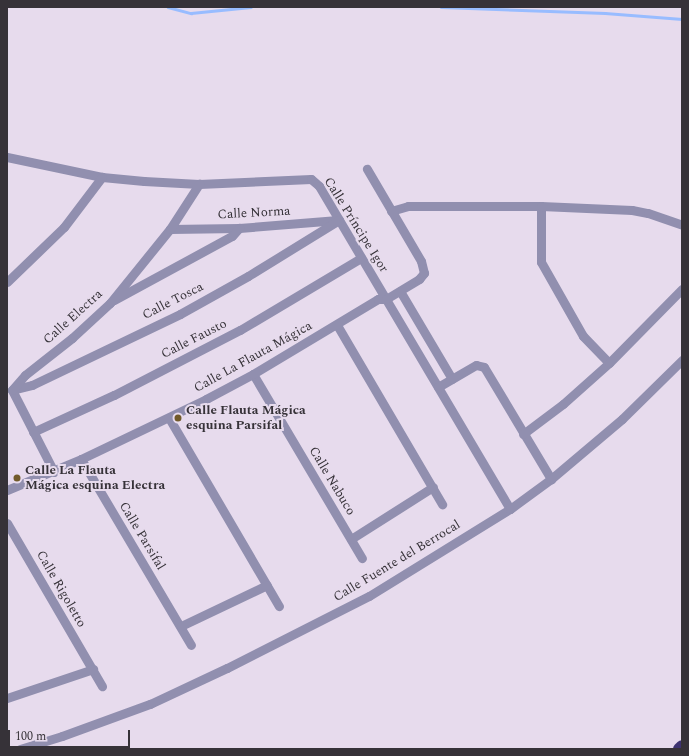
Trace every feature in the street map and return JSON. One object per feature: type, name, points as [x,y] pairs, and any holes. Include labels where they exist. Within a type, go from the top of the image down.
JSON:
[{"type":"highway","points":[[679,749],[682,746]]},
{"type":"street","name":"Calle Príncipe Igor","points":[[7,157],[102,177],[199,184],[311,179],[319,186],[510,509]]},
{"type":"street","points":[[367,169],[391,211],[408,206],[541,206],[637,211],[648,213],[682,225]]},
{"type":"street","points":[[7,282],[64,228],[102,177]]},
{"type":"street","name":"Calle Electra","points":[[12,390],[26,375],[72,338],[110,303],[170,229],[199,184]]},
{"type":"street","points":[[541,206],[541,262],[583,336],[609,363]]},
{"type":"street","name":"Calle La Flauta Mágica","points":[[7,490],[54,472],[169,418],[253,374],[337,325],[378,299],[386,299],[419,279],[424,273],[421,261],[391,211]]},
{"type":"street","name":"Calle Norma","points":[[170,229],[238,228],[339,220]]},
{"type":"street","name":"Calle Tosca","points":[[12,390],[32,385],[180,314],[248,276],[339,220]]},
{"type":"street","points":[[110,303],[232,236],[238,228]]},
{"type":"street","name":"Calle Fausto","points":[[33,432],[114,395],[240,330],[361,258]]},
{"type":"street","points":[[524,434],[563,404],[609,363],[682,289]]},
{"type":"street","points":[[400,291],[452,379]]},
{"type":"street","points":[[337,325],[442,504]]},
{"type":"street","name":"Calle Fuente del Berrocal","points":[[20,749],[62,736],[150,704],[227,668],[369,596],[510,509],[551,479],[622,419],[682,360]]},
{"type":"street","points":[[438,387],[476,365],[484,367],[551,479]]},
{"type":"street","name":"Calle Nabuco","points":[[253,374],[362,558]]},
{"type":"street","points":[[12,390],[54,472]]},
{"type":"street","points":[[169,418],[279,606]]},
{"type":"street","name":"Calle Parsifal","points":[[81,459],[191,645]]},
{"type":"street","points":[[351,539],[432,487]]},
{"type":"street","name":"Calle Rigoletto","points":[[7,523],[102,686]]},
{"type":"street","points":[[181,626],[267,585]]},
{"type":"street","points":[[7,698],[93,669]]},
{"type":"waterway","points":[[168,7],[191,13],[251,7]]},
{"type":"waterway","points":[[441,7],[605,13],[682,19]]},
{"type":"place","name":"Calle Flauta Mágica esquina Parsifal","points":[[178,418]]},
{"type":"place","name":"Calle La Flauta Mágica esquina Electra","points":[[17,478]]}]
